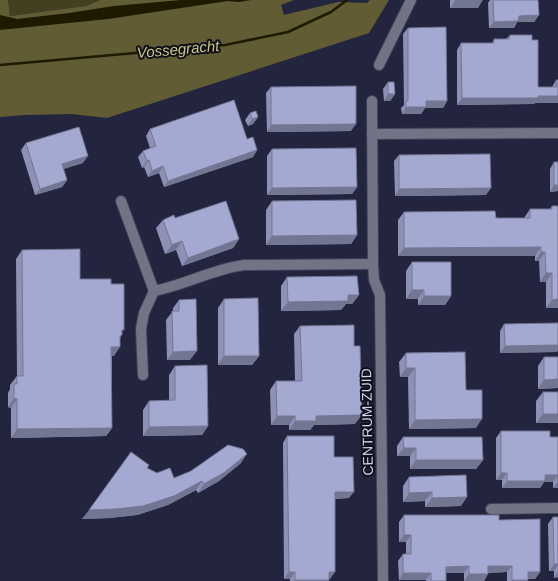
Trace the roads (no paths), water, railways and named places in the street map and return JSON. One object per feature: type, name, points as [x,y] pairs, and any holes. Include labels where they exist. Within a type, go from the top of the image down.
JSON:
[{"type":"street","points":[[379,65],[411,0]]},
{"type":"street","name":"CENTRUM-ZUID","points":[[372,101],[373,264],[374,280],[380,295],[383,581]]},
{"type":"street","points":[[372,134],[558,133]]},
{"type":"street","points":[[121,202],[154,291],[144,313],[141,329],[143,375]]},
{"type":"street","points":[[154,291],[171,288],[230,267],[244,265],[373,264]]},
{"type":"street","points":[[491,509],[558,508]]},
{"type":"waterway","name":"Vossegracht","points":[[0,65],[225,45],[288,32],[331,12],[347,0]]}]
